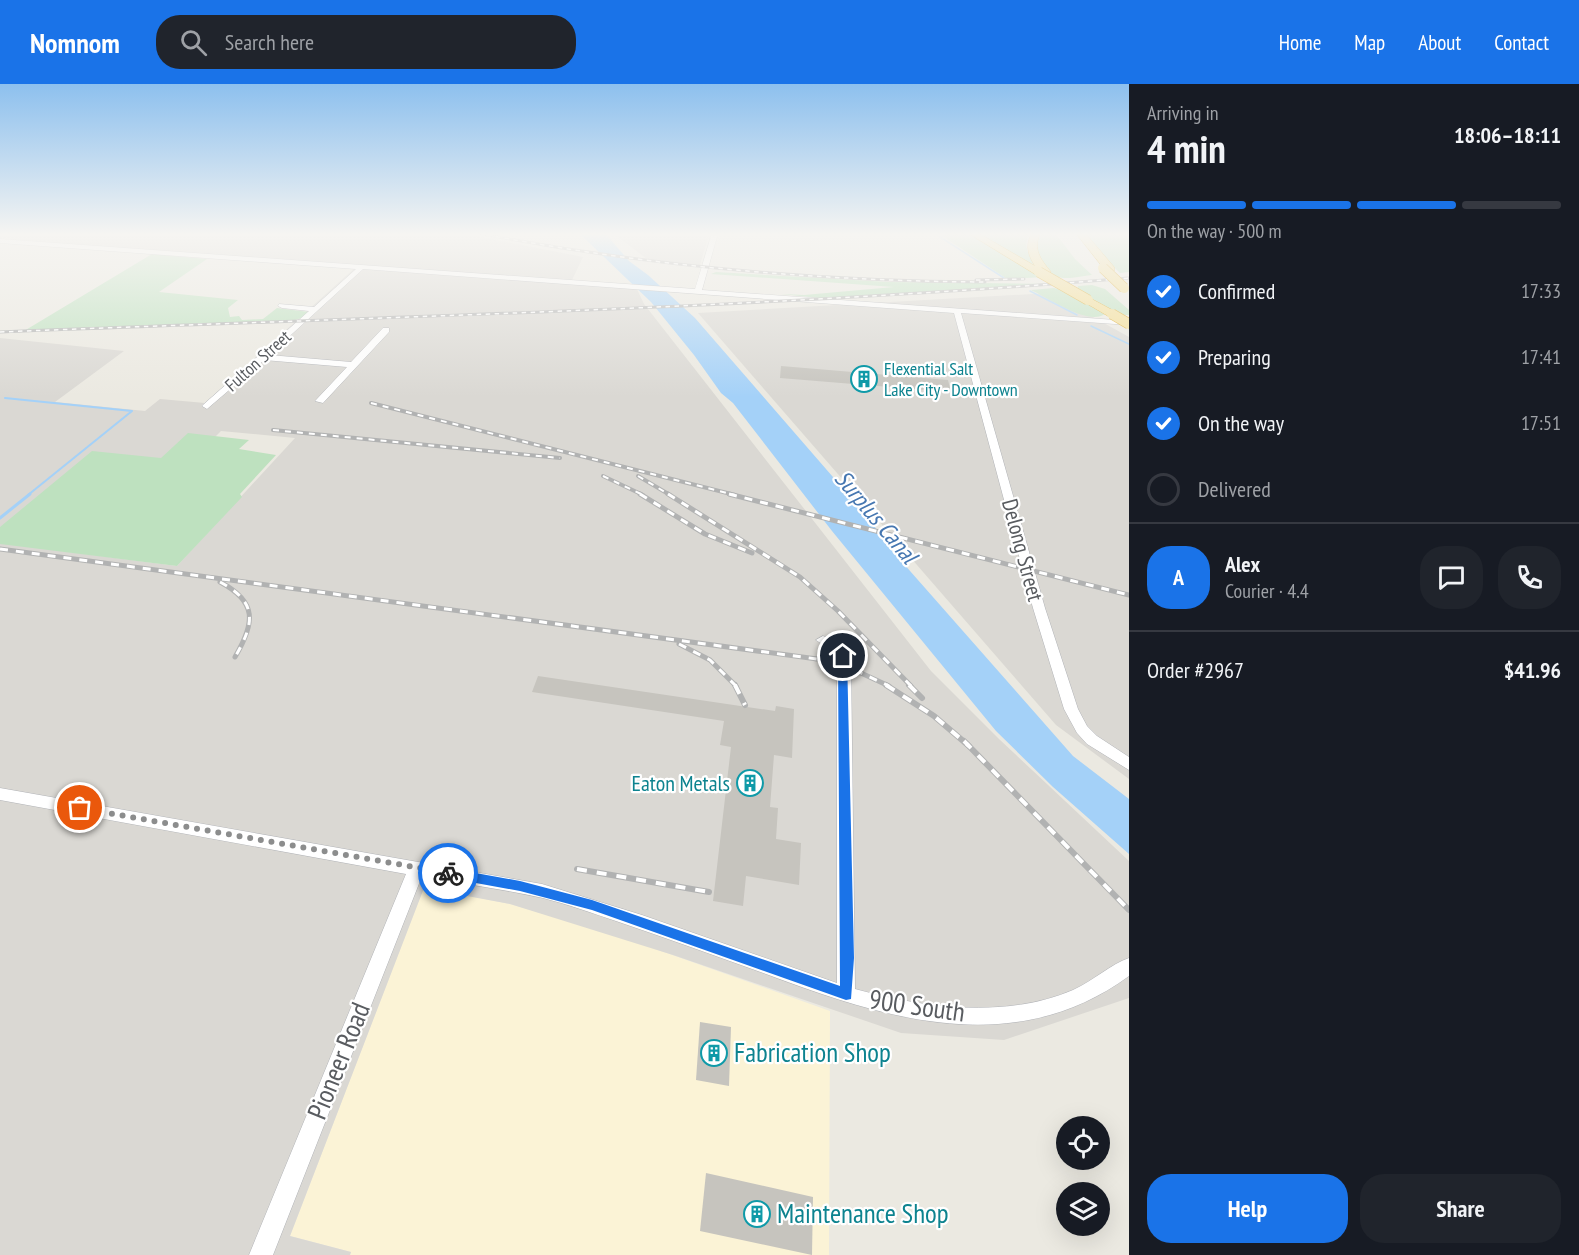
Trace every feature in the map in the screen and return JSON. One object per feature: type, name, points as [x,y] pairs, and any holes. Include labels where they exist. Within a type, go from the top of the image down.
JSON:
[{"type":"highway","points":[[1068,288],[1129,324]]},
{"type":"street","name":"Fulton Street","points":[[207,406],[340,288]]},
{"type":"street","points":[[640,288],[1129,324]]},
{"type":"street","points":[[698,292],[699,288]]},
{"type":"street","points":[[282,306],[316,309]]},
{"type":"street","name":"Delong Street","points":[[957,311],[1039,609],[1071,710],[1082,729],[1092,740],[1129,764]]},
{"type":"street","points":[[320,401],[386,330]]},
{"type":"street","points":[[263,357],[353,365]]},
{"type":"street","points":[[823,640],[841,652],[844,666],[846,994]]},
{"type":"street","name":"900 South","points":[[0,794],[520,886],[592,905],[846,994],[888,1006],[929,1013],[973,1015],[1016,1012],[1074,999],[1108,982],[1129,966]]},
{"type":"street","name":"Pioneer Road","points":[[261,1255],[417,868]]},
{"type":"shaded area","points":[[333,288],[636,288],[644,304],[931,671],[999,739],[1129,861],[1129,998],[1004,1040],[901,1033],[673,955],[510,904],[424,888],[290,1236],[351,1252],[350,1255],[0,1255],[0,543],[177,566],[295,438],[221,431],[190,462],[0,533],[0,338],[124,351],[55,402],[145,411],[160,399],[205,403]]},
{"type":"shaded area","points":[[1050,293],[1129,337],[1129,779],[1056,725],[698,313]]},
{"type":"shaded area","points":[[424,887],[510,904],[616,935],[830,1011],[829,1255],[350,1255],[351,1252],[290,1236]]},
{"type":"green space","points":[[96,288],[165,288],[159,292],[238,300],[228,308],[230,317],[239,316],[242,320],[263,319],[277,308],[309,312],[304,317],[292,321],[24,331]]},
{"type":"green space","points":[[887,288],[999,288],[828,299],[781,294],[804,295]]},
{"type":"green space","points":[[1054,288],[1068,292],[1105,314],[1098,317],[1079,314],[1031,290]]},
{"type":"green space","points":[[1078,288],[1105,289],[1129,310],[1129,315],[1117,315],[1077,292]]},
{"type":"green space","points":[[188,433],[249,440],[239,449],[276,455],[240,494],[242,497],[177,566],[0,544],[0,527],[92,451],[161,458]]},
{"type":"water","points":[[636,288],[662,288],[695,318],[872,522],[882,539],[1073,756],[1129,799],[1129,854],[1053,787],[996,731],[832,531],[733,403],[721,393],[651,302]]},
{"type":"building","name":"Flexential Salt Lake City - Downtown","points":[[781,366],[948,380],[951,392],[780,378]]},
{"type":"building","name":"Eaton Metals","points":[[538,676],[775,711],[776,706],[794,709],[792,758],[774,755],[770,807],[778,808],[776,839],[801,843],[799,885],[746,876],[743,906],[713,901],[731,747],[720,745],[724,721],[532,692]]},
{"type":"building","name":"Fabrication Shop","points":[[700,1022],[731,1027],[729,1086],[696,1080]]},
{"type":"building","name":"Maintenance Shop","points":[[706,1173],[813,1197],[812,1255],[700,1231]]},
{"type":"waterway","points":[[1030,291],[1077,315]]},
{"type":"waterway","points":[[1091,326],[1129,344]]},
{"type":"waterway","points":[[5,398],[132,411],[28,495]]},
{"type":"waterway","points":[[0,518],[30,494]]},
{"type":"railway","points":[[0,332],[706,305],[1005,288]]},
{"type":"railway","points":[[371,403],[735,495]]},
{"type":"railway","points":[[273,430],[560,458]]},
{"type":"railway","points":[[603,476],[643,495]]},
{"type":"railway","points":[[638,476],[670,495]]},
{"type":"railway","points":[[640,494],[705,534],[752,553]]},
{"type":"railway","points":[[668,494],[800,577],[838,611],[911,686]]},
{"type":"railway","points":[[729,494],[1129,595]]},
{"type":"railway","points":[[0,549],[817,659],[861,673],[889,686]]},
{"type":"railway","points":[[220,582],[241,597],[249,614],[246,634],[235,657]]},
{"type":"railway","points":[[679,644],[710,660],[735,685]]},
{"type":"railway","points":[[735,685],[745,705]]},
{"type":"railway","points":[[886,685],[934,716],[968,745]]},
{"type":"railway","points":[[909,685],[922,698]]},
{"type":"railway","points":[[964,741],[968,745]]},
{"type":"railway","points":[[968,745],[1129,910]]},
{"type":"railway","points":[[577,869],[709,892]]},
{"type":"way so far","points":[[80,808],[448,873]]},
{"type":"place","name":"Flexential Salt Lake City - Downtown","points":[[864,379]]},
{"type":"place","name":"Eaton Metals","points":[[750,783]]},
{"type":"place","name":"Fabrication Shop","points":[[714,1053]]},
{"type":"place","name":"Maintenance Shop","points":[[757,1214]]},
{"type":"route","points":[[448,873],[520,886],[592,905],[846,994],[848,958],[843,785],[845,699],[843,656]]},
{"type":"water label","name":"Surplus Canal","points":[[876,517]]}]
